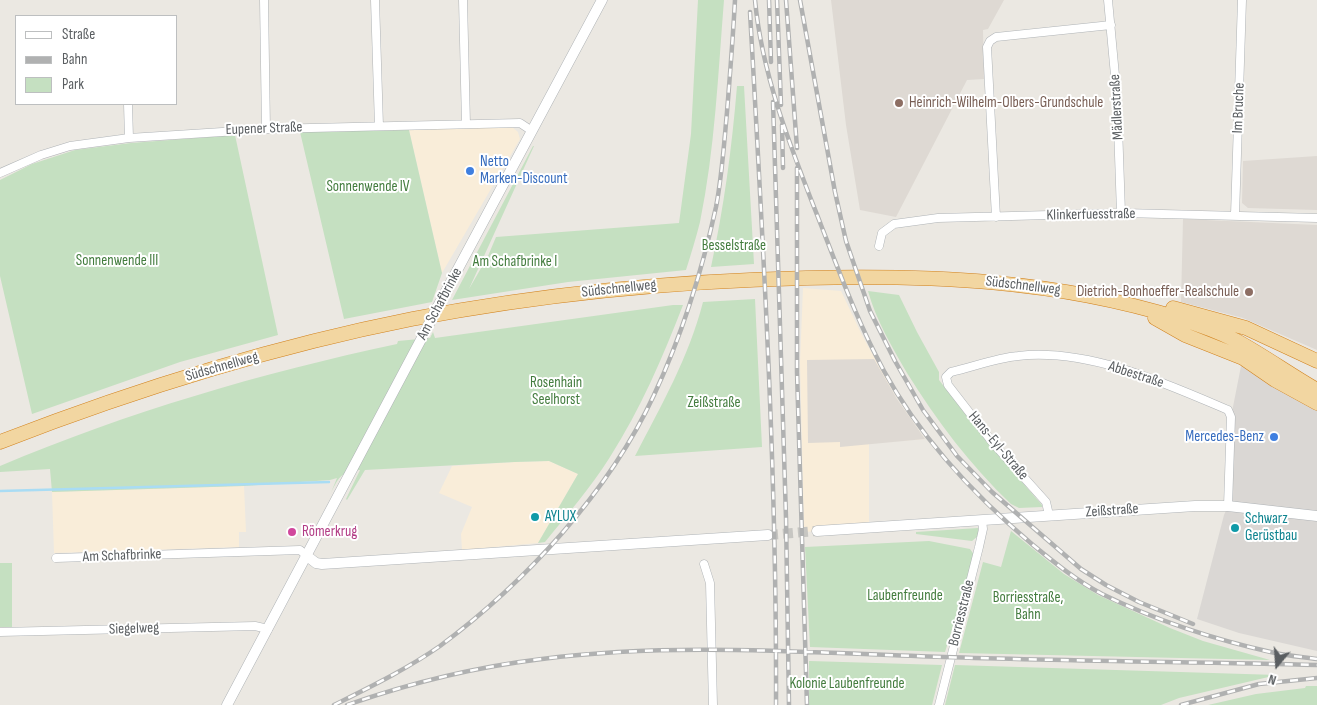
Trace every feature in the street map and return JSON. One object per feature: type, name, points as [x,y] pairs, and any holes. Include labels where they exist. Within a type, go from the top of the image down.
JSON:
[{"type":"highway","name":"Südschnellweg","points":[[0,442],[125,396],[216,367],[320,340],[403,321],[523,301],[643,286],[701,282],[864,277],[990,281],[1089,294],[1179,318],[1219,332],[1246,349]]},
{"type":"highway","name":"Südschnellweg","points":[[0,451],[146,397],[322,347],[466,318],[644,294],[758,287],[865,284],[938,286],[1028,293],[1086,303],[1172,322],[1246,349]]},
{"type":"highway","points":[[1089,294],[1128,299],[1223,321],[1263,335],[1317,361]]},
{"type":"highway","points":[[1154,318],[1185,335],[1243,358],[1275,380],[1317,403]]},
{"type":"highway","points":[[1246,349],[1317,390]]},
{"type":"highway","points":[[1246,349],[1285,376],[1317,394]]},
{"type":"street","points":[[264,0],[266,129]]},
{"type":"street","points":[[375,0],[378,126]]},
{"type":"street","points":[[463,0],[466,124]]},
{"type":"street","name":"Am Schafbrinke","points":[[227,705],[602,0]]},
{"type":"street","name":"Mädlerstraße","points":[[1108,0],[1117,97],[1122,214]]},
{"type":"street","name":"Im Bruche","points":[[1235,215],[1242,0]]},
{"type":"street","points":[[996,216],[987,47],[990,41],[996,37],[1111,24]]},
{"type":"street","points":[[128,105],[129,138]]},
{"type":"street","name":"Eupener Straße","points":[[0,173],[41,155],[70,146],[129,138],[266,129],[520,123],[532,131]]},
{"type":"street","name":"Klinkerfuesstraße","points":[[879,246],[882,234],[894,224],[938,218],[1122,214],[1317,218]]},
{"type":"street","name":"Abbestraße","points":[[946,377],[951,372],[1017,356],[1061,356],[1087,360],[1125,371],[1180,390],[1228,410],[1231,417],[1228,506]]},
{"type":"street","name":"Hans-Eyl-Straße","points":[[946,377],[948,385],[993,443],[1046,502],[1050,515]]},
{"type":"street","name":"Zeißstraße","points":[[817,531],[1195,506],[1228,506],[1317,516]]},
{"type":"street","name":"Borriesstraße","points":[[939,705],[979,547],[983,529],[982,520]]},
{"type":"street","points":[[307,556],[322,564],[768,535]]},
{"type":"street","name":"Am Schafbrinke","points":[[56,558],[300,550],[307,556]]},
{"type":"street","points":[[704,564],[710,583],[714,705]]},
{"type":"street","name":"Siegelweg","points":[[0,632],[255,626],[268,629]]},
{"type":"shaded area","name":"Heinrich-Wilhelm-Olbers-Grundschule","points":[[831,0],[1004,0],[988,29],[983,30],[984,79],[967,80],[896,217],[860,210],[846,125]]},
{"type":"shaded area","points":[[512,127],[518,132],[520,139],[442,273],[409,130]]},
{"type":"shaded area","points":[[1317,156],[1317,210],[1248,208],[1242,203],[1243,161]]},
{"type":"shaded area","name":"Dietrich-Bonhoeffer-Realschule","points":[[1183,219],[1317,225],[1317,350],[1243,318],[1181,302]]},
{"type":"shaded area","points":[[803,288],[841,291],[862,335],[897,399],[925,439],[869,443],[869,528],[804,532],[800,362]]},
{"type":"shaded area","points":[[874,359],[897,399],[925,439],[840,447],[840,442],[808,443],[807,360]]},
{"type":"shaded area","points":[[1242,361],[1317,399],[1317,651],[1239,633],[1197,619],[1228,506],[1231,417]]},
{"type":"shaded area","points":[[549,461],[578,474],[538,543],[462,550],[461,534],[472,507],[439,493],[452,466]]},
{"type":"shaded area","points":[[244,486],[246,532],[239,532],[239,547],[54,553],[52,492]]},
{"type":"green space","name":"Am Schafbrinke I","points":[[698,0],[724,0],[709,167],[700,222],[686,270],[568,282],[452,300],[533,146],[469,289],[488,256],[496,237],[679,223],[691,134]]},
{"type":"green space","name":"Besselstraße","points":[[737,86],[744,86],[754,264],[711,267],[727,177]]},
{"type":"green space","name":"Sonnenwende IV","points":[[409,130],[442,273],[432,302],[344,319],[300,132]]},
{"type":"green space","name":"Sonnenwende III","points":[[235,135],[278,335],[180,362],[32,414],[0,276],[0,180],[32,164],[75,150],[131,143]]},
{"type":"green space","points":[[868,291],[899,295],[939,372],[939,380],[1042,507],[1019,508],[1011,504],[955,442],[901,363],[880,323]]},
{"type":"green space","name":"Zeißstraße","points":[[755,299],[762,447],[635,456],[682,362],[703,302]]},
{"type":"green space","name":"Rosenhain Seelhorst","points":[[683,305],[659,364],[631,421],[595,479],[545,542],[538,543],[578,474],[549,461],[365,470],[347,500],[360,470],[348,472],[340,477],[330,495],[337,478],[244,486],[52,492],[50,469],[0,472],[0,466],[48,446],[146,411],[245,381],[397,344],[398,341],[430,338],[433,332],[435,338]]},
{"type":"green space","points":[[978,528],[978,536],[972,541],[916,534],[916,532]]},
{"type":"green space","name":"Borriesstraße, Bahn","points":[[1011,531],[1064,574],[1098,595],[1203,641],[1270,660],[959,653],[983,562],[1001,567]]},
{"type":"green space","name":"Laubenfreunde","points":[[929,541],[970,549],[975,556],[945,652],[810,647],[805,547]]},
{"type":"green space","points":[[0,563],[12,563],[12,627],[0,627]]},
{"type":"green space","name":"Kolonie Laubenfreunde","points":[[809,661],[942,665],[932,705],[809,705]]},
{"type":"green space","points":[[955,665],[1277,675],[1179,698],[1161,705],[945,705]]},
{"type":"green space","points":[[1306,686],[1317,686],[1317,705],[1208,705],[1256,694],[1305,688]]},
{"type":"waterway","points":[[0,491],[329,482]]},
{"type":"tunnel","points":[[768,535],[817,531]]},
{"type":"railway","points":[[334,705],[415,662],[440,646],[503,594],[562,533],[589,500],[614,466],[635,431],[654,395],[674,349],[698,279],[716,207],[723,160],[735,0]]},
{"type":"railway","points":[[755,0],[764,58],[780,114],[850,299],[884,371],[932,443],[990,507],[1058,565],[1093,589],[1144,613],[1209,636],[1275,653],[1317,659]]},
{"type":"railway","points":[[769,0],[771,62]]},
{"type":"railway","points":[[777,0],[781,105]]},
{"type":"railway","points":[[786,0],[797,148]]},
{"type":"railway","points":[[800,0],[835,192],[846,241],[870,311],[895,361],[923,410],[957,456],[992,492],[1081,569],[1106,585],[1139,602],[1193,624]]},
{"type":"railway","points":[[750,12],[772,445],[776,705]]},
{"type":"railway","points":[[773,102],[786,518],[789,705]]},
{"type":"railway","points":[[782,125],[783,168]]},
{"type":"railway","points":[[797,168],[797,372],[807,705]]},
{"type":"railway","points":[[347,705],[419,683],[492,666],[542,659],[642,651],[793,651],[991,658],[1317,665]]},
{"type":"railway","points":[[1181,705],[1259,684],[1317,678]]},
{"type":"place","name":"Heinrich-Wilhelm-Olbers-Grundschule","points":[[899,103]]},
{"type":"place","name":"Netto Marken-Discount","points":[[470,171]]},
{"type":"place","name":"Dietrich-Bonhoeffer-Realschule","points":[[1249,292]]},
{"type":"place","name":"Mercedes-Benz","points":[[1274,437]]},
{"type":"place","name":"AYLUX","points":[[535,517]]},
{"type":"place","name":"Schwarz Gerüstbau","points":[[1235,528]]},
{"type":"place","name":"Römerkrug","points":[[292,532]]}]
